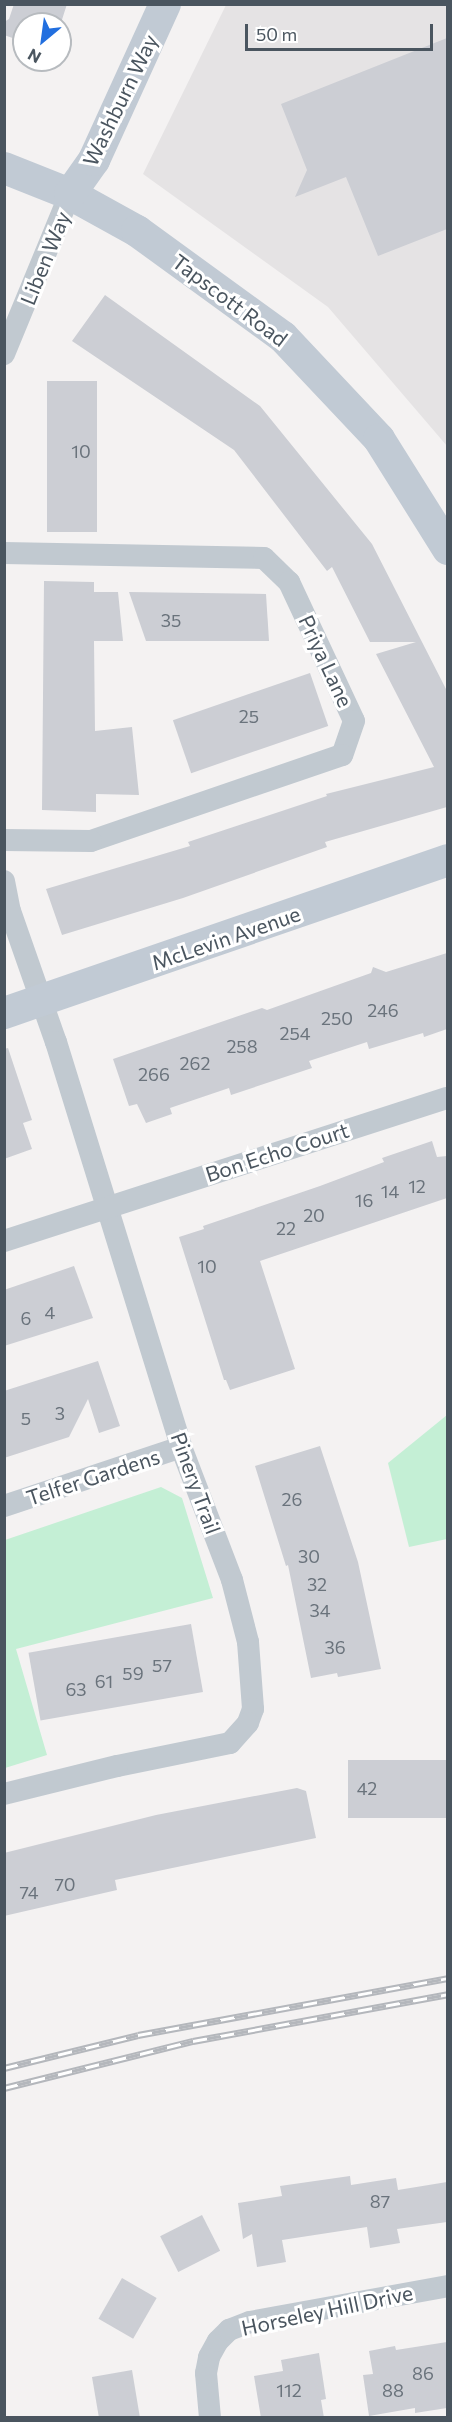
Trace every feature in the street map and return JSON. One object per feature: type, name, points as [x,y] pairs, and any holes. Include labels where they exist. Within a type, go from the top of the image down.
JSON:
[{"type":"street","name":"Washburn Way","points":[[70,194],[94,160],[165,4]]},
{"type":"street","name":"Tapscott Road","points":[[4,168],[70,194],[137,231],[283,337],[379,439],[447,549]]},
{"type":"street","name":"Liben Way","points":[[4,354],[70,194]]},
{"type":"street","name":"Priya Lane","points":[[4,553],[264,558],[289,582],[354,721],[342,755],[91,842],[4,840]]},
{"type":"street","name":"McLevin Avenue","points":[[4,1013],[447,861]]},
{"type":"street","points":[[4,881],[10,911],[42,1000]]},
{"type":"street","name":"Pinery Trail","points":[[4,1794],[117,1766],[230,1743],[248,1723],[253,1709],[248,1642],[232,1580],[181,1448],[42,1000]]},
{"type":"street","name":"Bon Echo Court","points":[[4,1241],[447,1098]]},
{"type":"street","name":"Telfer Gardens","points":[[4,1506],[181,1448]]},
{"type":"street","name":"Horseley Hill Drive","points":[[210,2418],[206,2373],[209,2357],[218,2341],[229,2330],[250,2322],[447,2286]]},
{"type":"shaded area","points":[[226,5],[447,5],[447,446],[328,307],[143,174]]},
{"type":"green space","points":[[447,1415],[447,1539],[409,1547],[388,1463]]},
{"type":"green space","points":[[161,1487],[182,1498],[213,1598],[16,1649],[47,1755],[5,1768],[5,1540]]},
{"type":"building","points":[[14,4],[67,4],[64,12],[12,12],[12,38],[4,35],[4,22],[9,19]]},
{"type":"building","points":[[447,38],[447,229],[378,256],[346,177],[295,197],[307,170],[281,104]]},
{"type":"building","points":[[105,295],[260,406],[372,544],[447,691],[447,807],[325,842],[327,847],[183,898],[62,935],[46,889],[190,846],[188,842],[327,796],[326,794],[434,767],[376,654],[416,642],[370,642],[332,567],[327,571],[234,450],[72,341]]},
{"type":"building","points":[[47,381],[97,381],[97,532],[47,532]]},
{"type":"building","points":[[44,581],[94,582],[94,592],[118,592],[123,641],[94,641],[95,731],[132,727],[139,795],[96,794],[96,812],[42,810]]},
{"type":"building","points":[[129,592],[266,594],[269,641],[146,641]]},
{"type":"building","points":[[310,673],[328,726],[191,773],[173,720]]},
{"type":"building","points":[[447,953],[447,1029],[424,1037],[423,1033],[369,1049],[367,1042],[309,1061],[312,1068],[231,1095],[229,1088],[170,1108],[172,1114],[146,1123],[137,1104],[129,1106],[113,1059],[262,1008],[267,1010],[371,973],[373,967],[386,972]]},
{"type":"building","points":[[8,1048],[32,1120],[23,1123],[32,1149],[4,1159],[4,1049]]},
{"type":"building","points":[[432,1141],[437,1157],[447,1156],[447,1198],[260,1261],[295,1369],[230,1390],[224,1380],[179,1237],[204,1229],[203,1226],[384,1162],[382,1158]]},
{"type":"building","points":[[74,1266],[93,1318],[4,1346],[4,1290]]},
{"type":"building","points":[[98,1361],[120,1426],[99,1433],[88,1399],[69,1437],[4,1458],[4,1391]]},
{"type":"building","points":[[320,1446],[358,1562],[381,1669],[338,1677],[337,1673],[311,1678],[288,1565],[286,1566],[255,1466]]},
{"type":"building","points":[[191,1624],[203,1692],[40,1721],[29,1653]]},
{"type":"building","points":[[348,1760],[447,1760],[447,1818],[348,1818]]},
{"type":"building","points":[[297,1788],[306,1791],[316,1838],[115,1880],[117,1890],[4,1916],[4,1853],[156,1815]]},
{"type":"building","points":[[350,2176],[351,2185],[396,2178],[398,2190],[447,2182],[447,2222],[397,2229],[400,2243],[370,2248],[367,2227],[282,2240],[286,2262],[257,2267],[252,2234],[243,2239],[238,2203],[282,2196],[280,2186]]},
{"type":"building","points":[[202,2215],[220,2251],[178,2272],[160,2236]]},
{"type":"building","points":[[122,2278],[157,2298],[133,2339],[98,2319]]},
{"type":"building","points":[[447,2342],[447,2408],[415,2413],[415,2408],[369,2416],[363,2375],[373,2374],[369,2351],[395,2346],[396,2350]]},
{"type":"building","points":[[319,2353],[326,2399],[321,2400],[324,2418],[261,2418],[254,2376],[283,2371],[281,2360]]},
{"type":"building","points":[[132,2370],[140,2418],[99,2418],[92,2377]]},
{"type":"railway","points":[[4,2068],[138,2035],[448,1978]]},
{"type":"railway","points":[[4,2088],[193,2041],[448,1994]]}]
